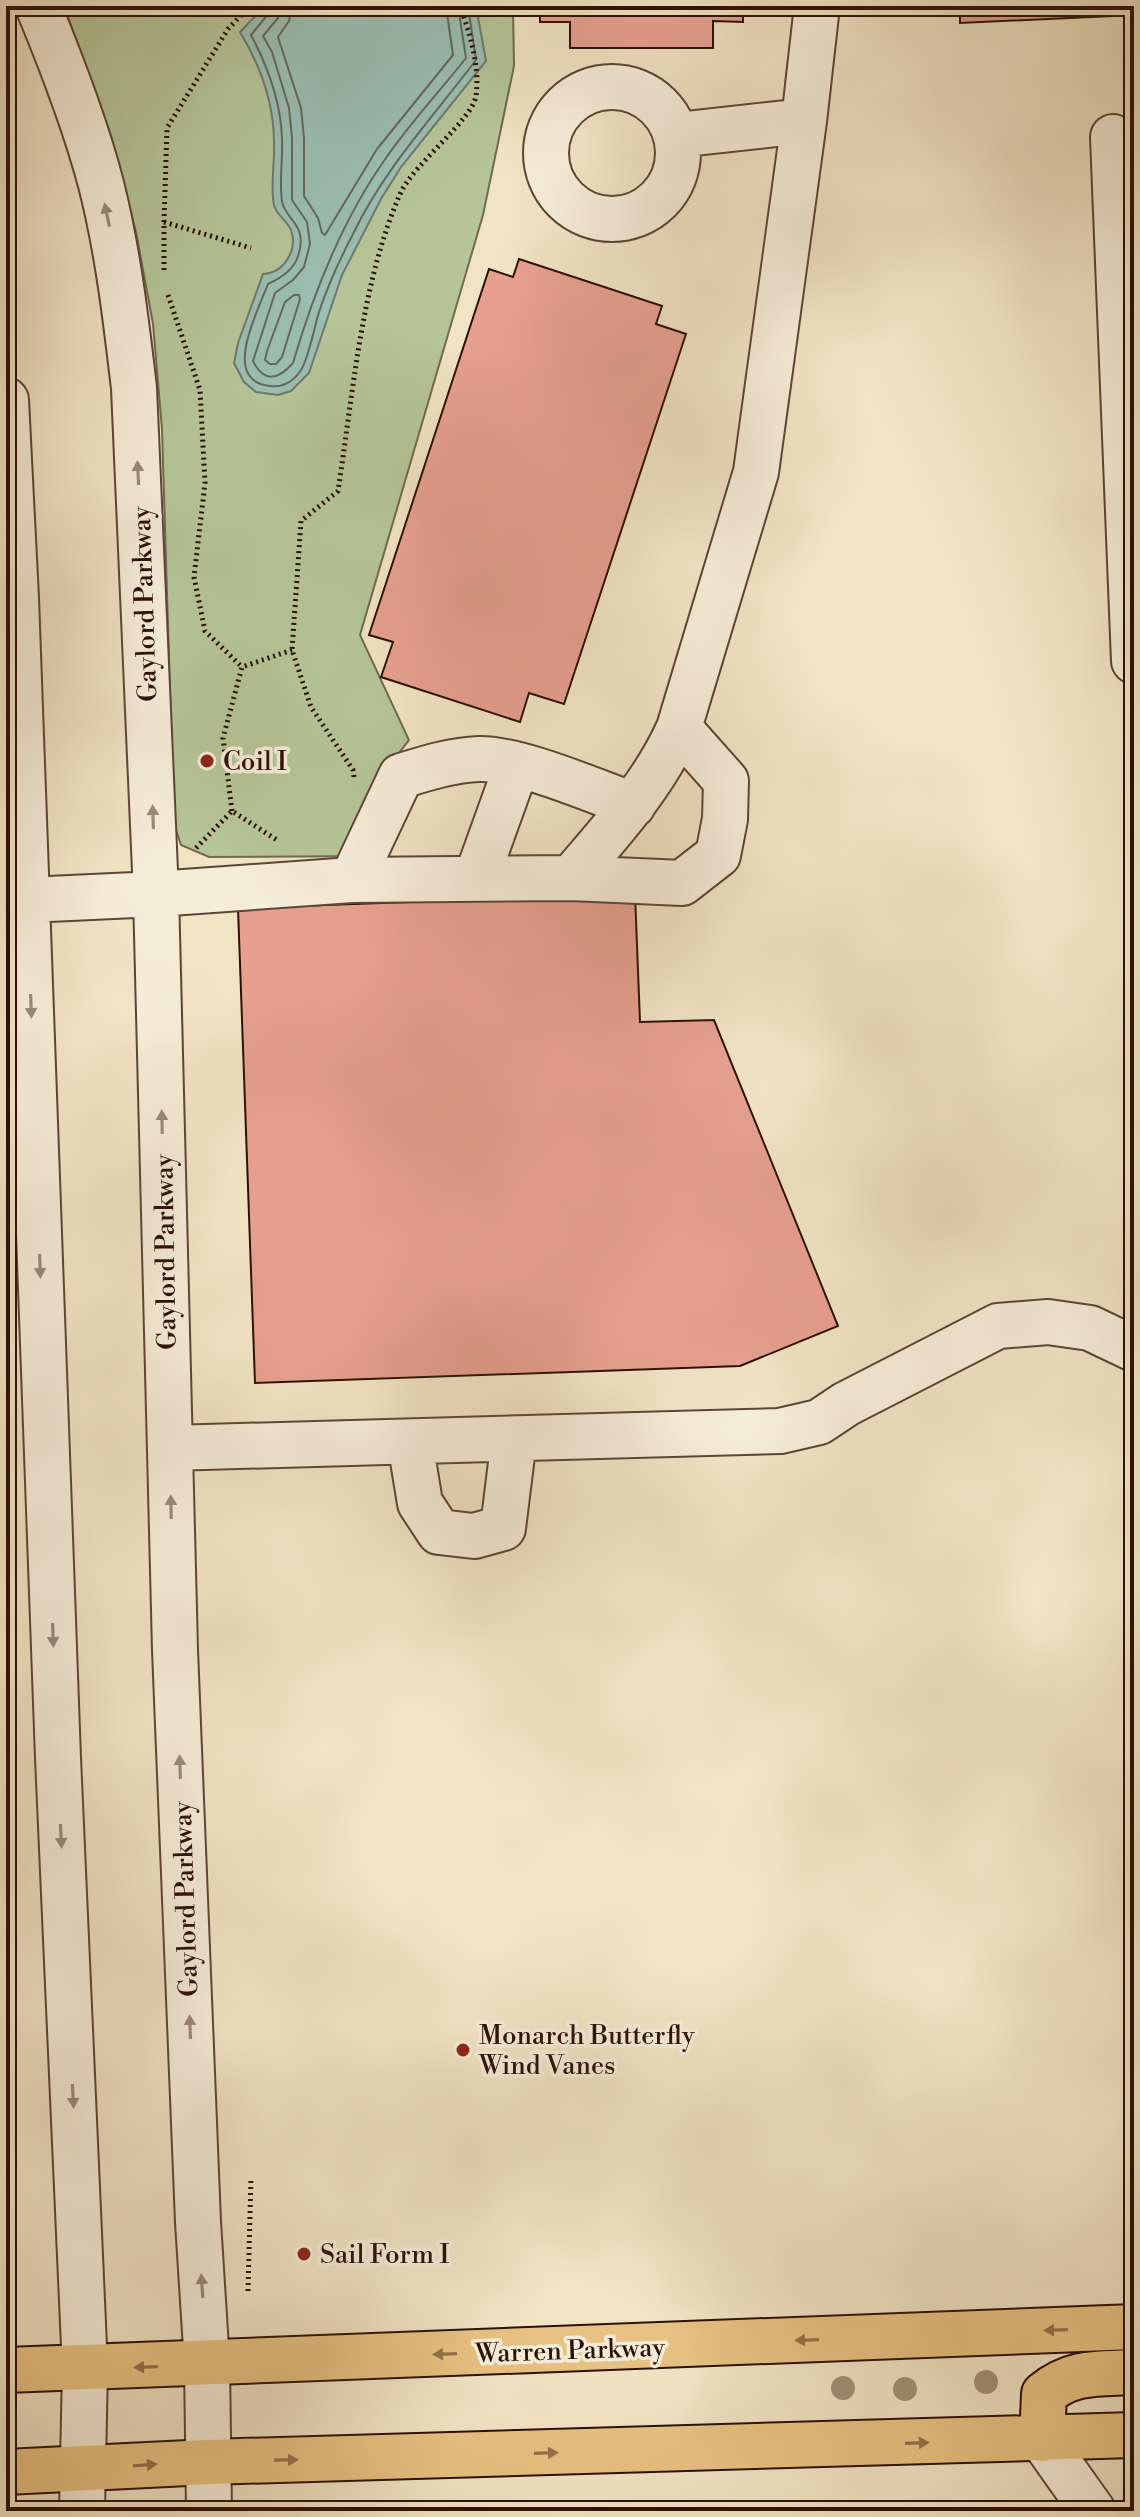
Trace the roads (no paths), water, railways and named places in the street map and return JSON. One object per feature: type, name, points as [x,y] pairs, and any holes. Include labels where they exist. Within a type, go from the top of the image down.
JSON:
[{"type":"main road","name":"Warren Parkway","points":[[6,2370],[1134,2327]]},
{"type":"main road","points":[[1042,2439],[1044,2394],[1052,2387],[1070,2376],[1134,2372]]},
{"type":"main road","points":[[6,2472],[82,2490],[208,2462],[1134,2435]]},
{"type":"street","name":"Gaylord Parkway","points":[[38,6],[83,124],[101,184],[126,318],[138,462],[156,894],[175,1650],[195,2158],[207,2364],[209,2511]]},
{"type":"street","points":[[571,878],[633,805],[668,752],[679,728],[756,472],[817,6]]},
{"type":"street","points":[[677,135],[804,121]]},
{"type":"street","points":[[1113,137],[1134,661]]},
{"type":"street","points":[[6,400],[17,900],[85,2369],[82,2490]]},
{"type":"street","points":[[17,900],[352,880],[571,878],[682,883],[718,855],[725,819],[726,781],[679,728]]},
{"type":"street","points":[[352,880],[401,776],[439,764],[482,759],[517,765],[633,805]]},
{"type":"street","points":[[476,879],[517,765]]},
{"type":"street","points":[[170,1448],[780,1431],[819,1422],[846,1404],[998,1326],[1048,1322],[1090,1328],[1134,1349]]},
{"type":"street","points":[[410,1442],[420,1503],[439,1532],[474,1536],[503,1528],[514,1439]]},
{"type":"street","points":[[1042,2439],[1093,2511]]},
{"type":"water","points":[[265,6],[476,6],[486,61],[401,167],[381,199],[342,275],[309,373],[291,391],[278,395],[256,392],[244,382],[234,363],[263,274],[283,265],[293,245],[291,230],[274,205],[273,128],[269,99],[260,71],[240,32]]},
{"type":"place","name":"Coil I","points":[[207,761]]},
{"type":"place","name":"Monarch Butterfly Wind Vanes","points":[[463,2050]]},
{"type":"place","name":"Sail Form I","points":[[304,2254]]}]
